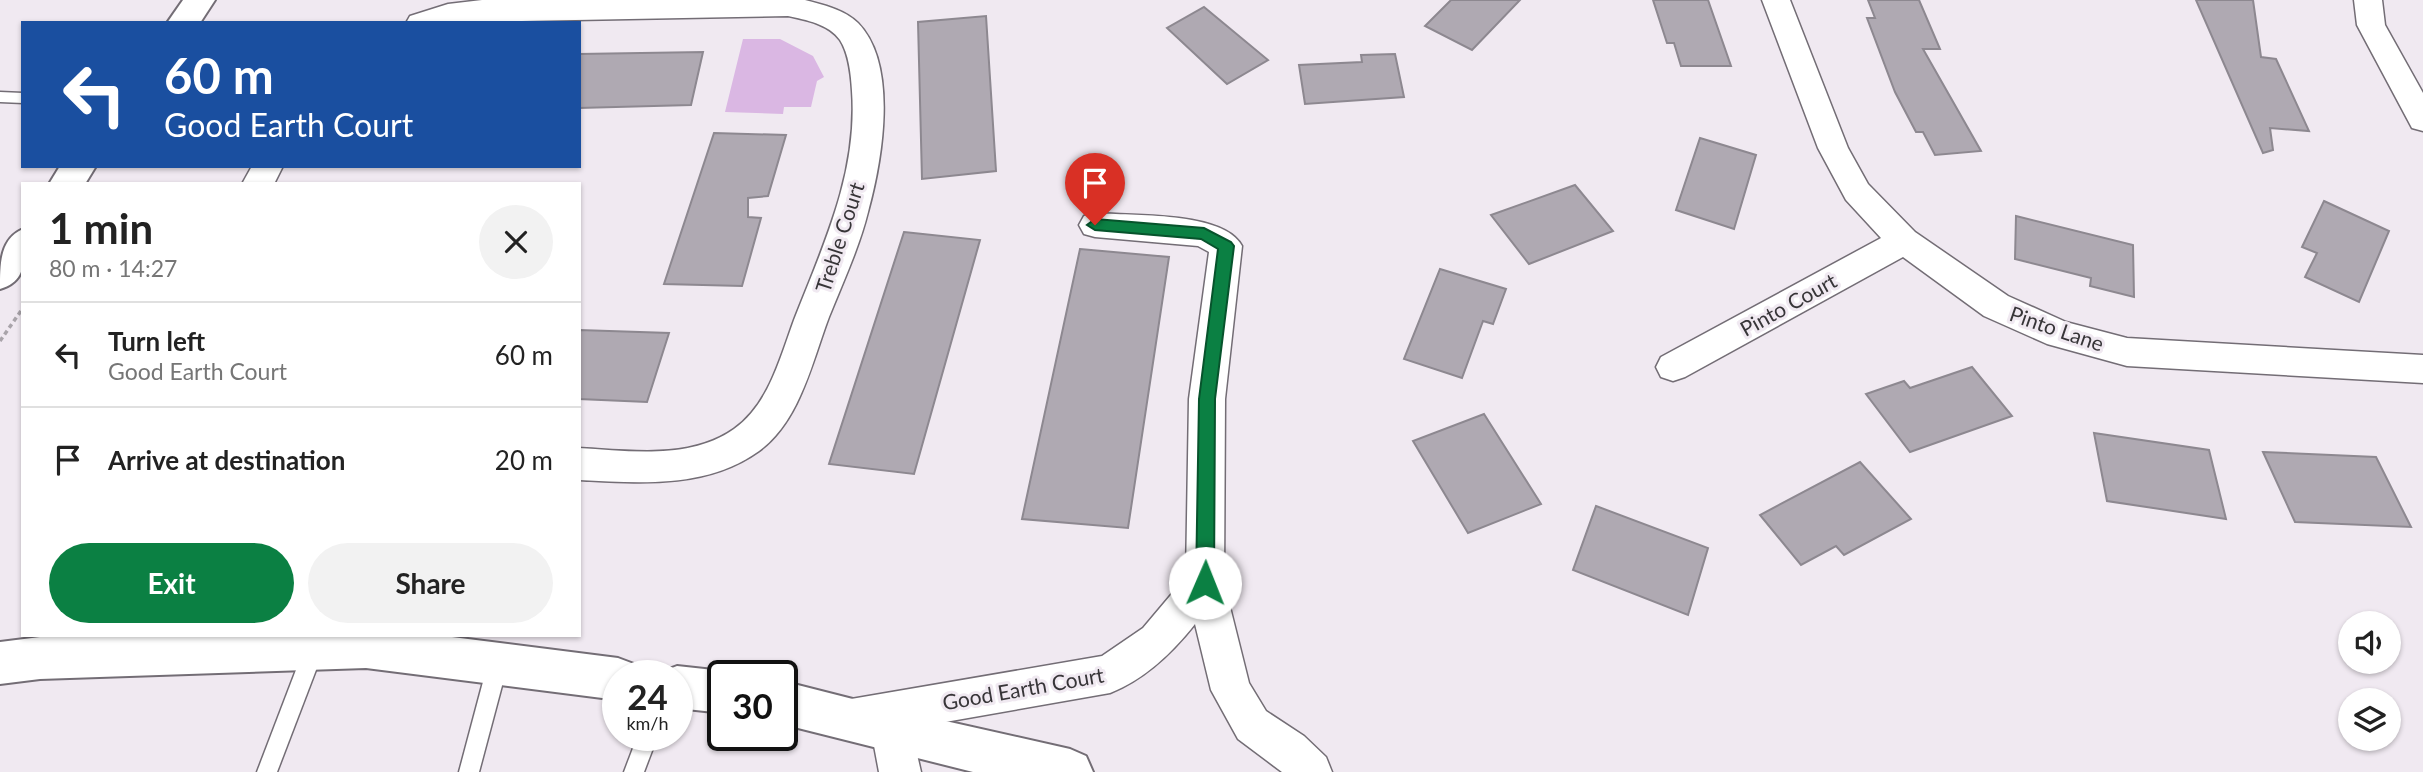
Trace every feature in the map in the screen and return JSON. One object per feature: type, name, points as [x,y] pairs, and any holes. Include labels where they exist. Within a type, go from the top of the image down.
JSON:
[{"type":"main road","points":[[184,21],[199,0]]},
{"type":"main road","points":[[0,275],[21,246]]},
{"type":"main road","points":[[0,663],[40,658],[366,647],[602,677]]},
{"type":"main road","points":[[798,706],[848,720],[896,752],[1070,772]]},
{"type":"street","name":"Pinto Lane","points":[[1776,0],[1833,148],[1857,192],[1903,241],[1996,306],[2059,334],[2127,352],[2423,369]]},
{"type":"street","points":[[2368,0],[2371,25],[2423,120]]},
{"type":"street","name":"Treble Court","points":[[426,21],[448,14],[482,10],[788,6],[815,12],[838,23],[853,36],[861,55],[867,76],[867,124],[852,213],[788,381],[769,417],[748,438],[717,457],[685,466],[581,464]]},
{"type":"street","points":[[1095,225],[1204,234],[1226,246],[1207,399],[1205,583],[1231,690],[1251,725],[1289,750],[1311,772]]},
{"type":"street","name":"Pinto Court","points":[[1674,367],[1903,241]]},
{"type":"street","name":"Good Earth Court","points":[[848,720],[1111,674],[1157,641],[1205,583]]},
{"type":"lane","points":[[0,97],[21,98]]},
{"type":"lane","points":[[267,772],[314,649]]},
{"type":"lane","points":[[469,772],[498,663]]},
{"type":"lane","points":[[634,772],[642,751]]},
{"type":"path","points":[[0,341],[21,311]]},
{"type":"shaded area","points":[[743,39],[780,39],[813,56],[824,77],[817,81],[811,107],[784,107],[783,114],[725,112]]},
{"type":"building","points":[[1451,0],[1520,0],[1472,50],[1425,26]]},
{"type":"building","points":[[1653,0],[1708,0],[1731,66],[1681,66],[1674,43],[1667,43]]},
{"type":"building","points":[[1868,0],[1919,0],[1940,49],[1923,49],[1981,151],[1935,155],[1923,132],[1916,132],[1895,92],[1867,18],[1875,18]]},
{"type":"building","points":[[2196,0],[2253,0],[2261,57],[2276,59],[2309,131],[2270,128],[2273,150],[2263,153]]},
{"type":"building","points":[[1204,7],[1268,60],[1227,84],[1167,28]]},
{"type":"building","points":[[986,16],[996,171],[922,179],[918,22]]},
{"type":"building","points":[[703,52],[691,105],[581,108],[581,54]]},
{"type":"building","points":[[1395,54],[1404,97],[1305,104],[1299,65],[1362,62],[1361,55]]},
{"type":"building","points":[[714,133],[786,135],[768,196],[748,198],[748,217],[761,218],[742,286],[664,284]]},
{"type":"building","points":[[1700,138],[1756,155],[1734,229],[1676,210]]},
{"type":"building","points":[[1575,185],[1613,231],[1529,264],[1491,215]]},
{"type":"building","points":[[2324,201],[2389,231],[2359,302],[2305,277],[2317,253],[2302,247]]},
{"type":"building","points":[[2016,216],[2133,245],[2134,297],[2090,286],[2091,278],[2015,259]]},
{"type":"building","points":[[904,232],[980,240],[914,474],[829,464]]},
{"type":"building","points":[[1080,249],[1169,257],[1128,528],[1022,519]]},
{"type":"building","points":[[1440,269],[1506,289],[1493,324],[1483,321],[1462,378],[1404,359]]},
{"type":"building","points":[[581,330],[669,333],[647,402],[581,399]]},
{"type":"building","points":[[1972,367],[2012,416],[1910,452],[1866,394],[1904,381],[1910,388]]},
{"type":"building","points":[[1484,414],[1541,504],[1468,533],[1413,441]]},
{"type":"building","points":[[2094,433],[2209,450],[2226,519],[2107,501]]},
{"type":"building","points":[[2263,452],[2376,457],[2411,527],[2295,522]]},
{"type":"building","points":[[1860,462],[1911,519],[1844,555],[1836,546],[1801,565],[1760,515]]},
{"type":"building","points":[[1596,506],[1708,548],[1688,615],[1573,570]]},
{"type":"route","points":[[1095,225],[1204,234],[1226,246],[1207,399],[1205,583]]}]
